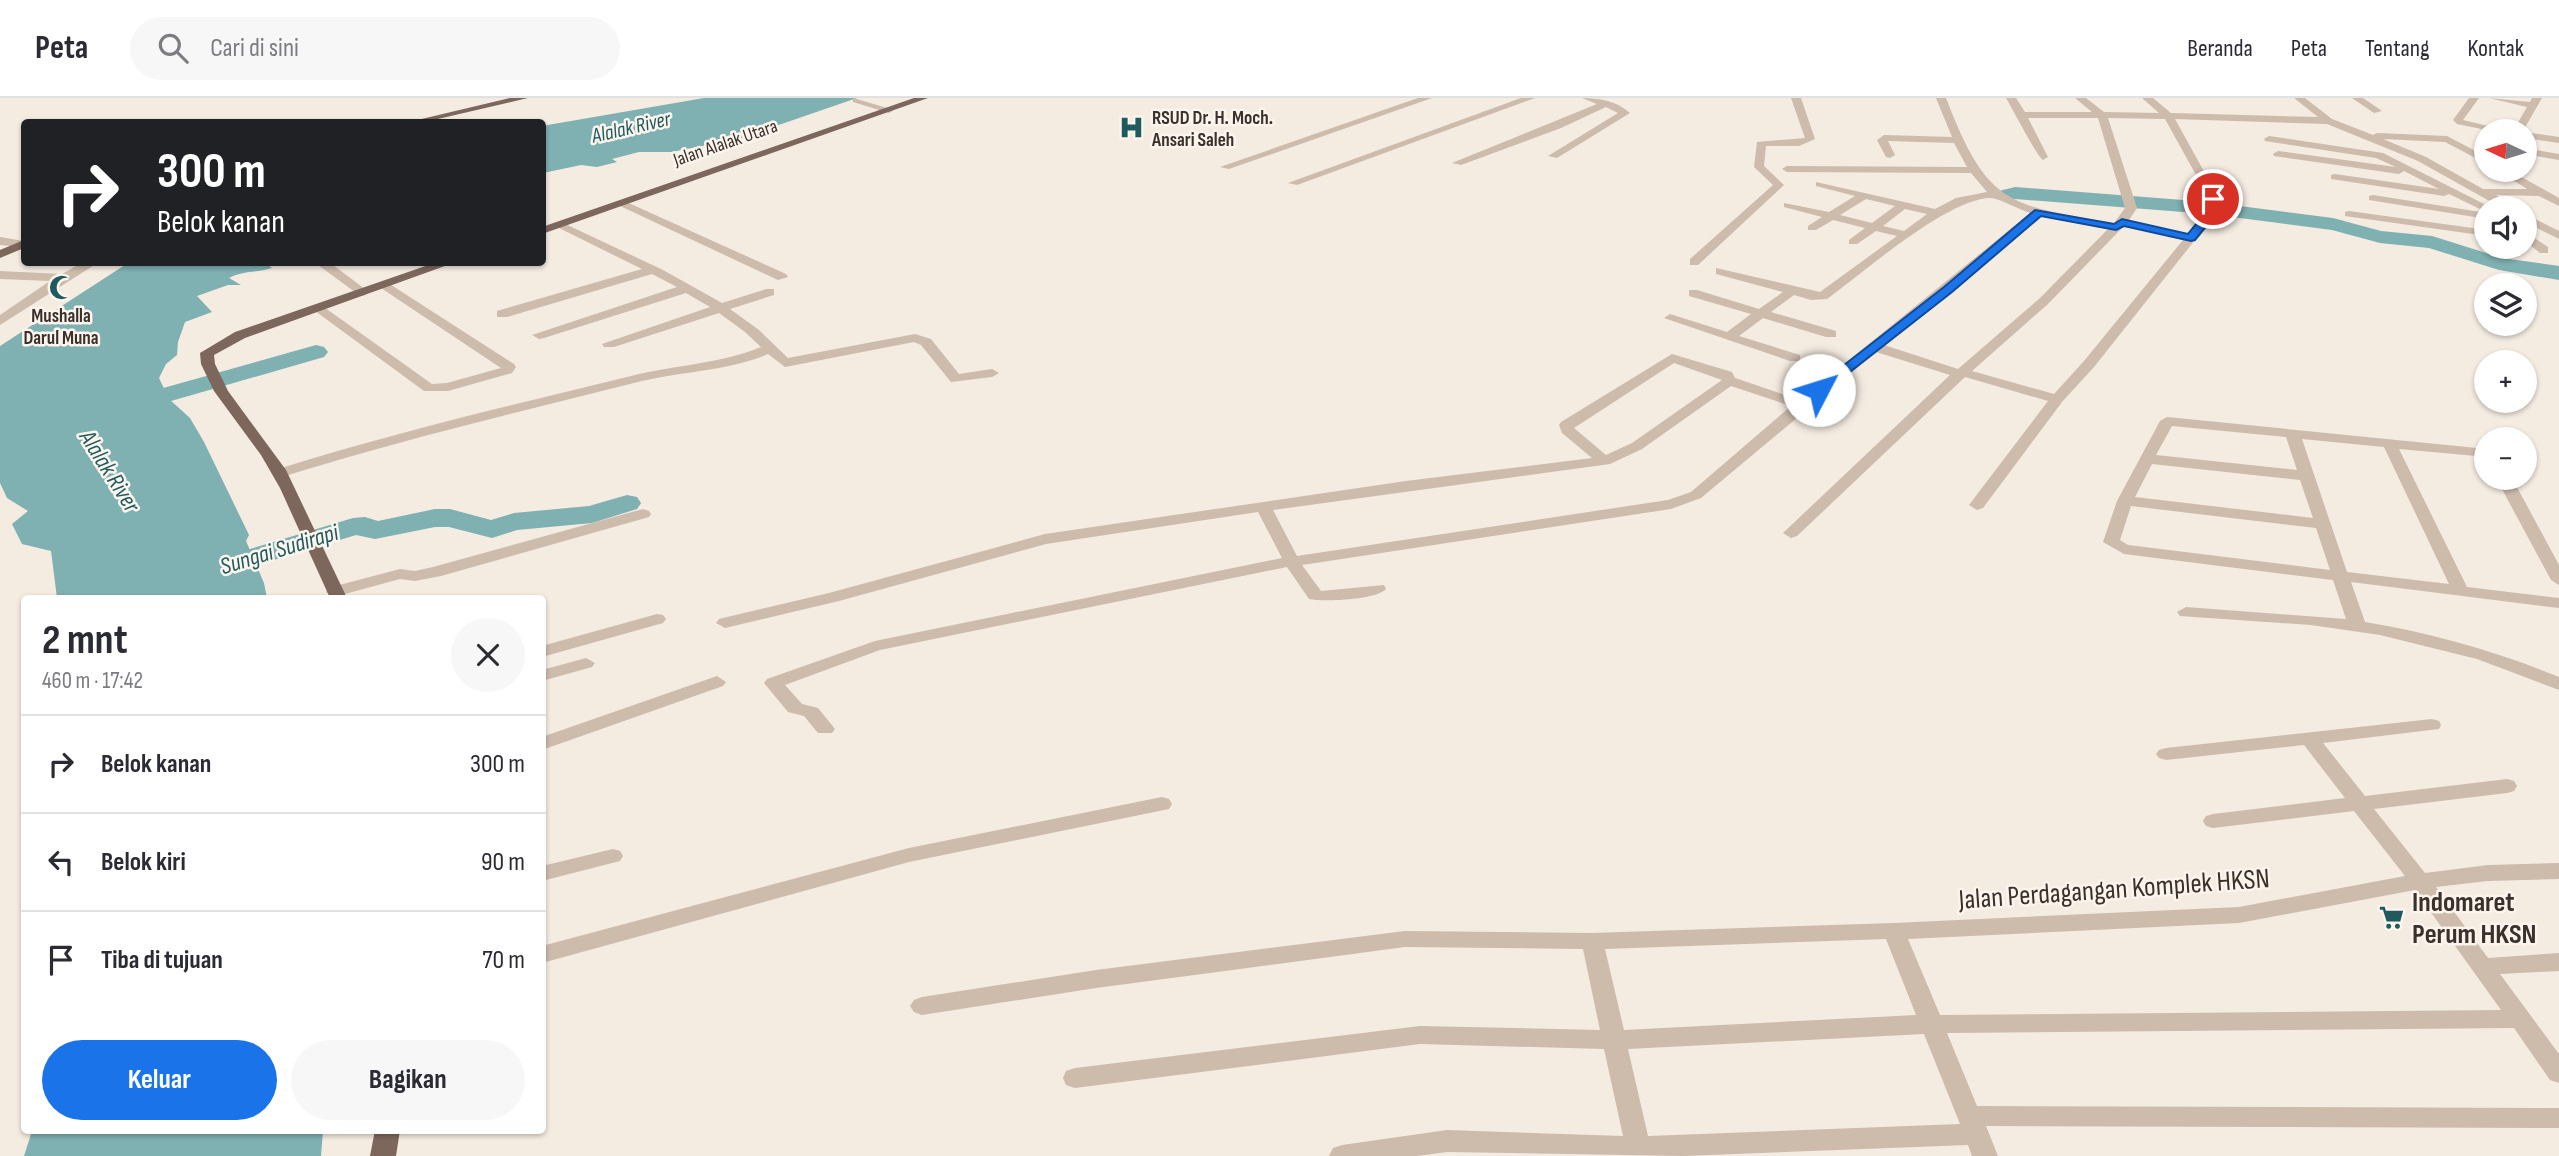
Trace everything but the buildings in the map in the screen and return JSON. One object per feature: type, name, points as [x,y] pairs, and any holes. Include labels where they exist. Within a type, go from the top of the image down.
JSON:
[{"type":"main road","points":[[428,119],[523,98]]},
{"type":"main road","name":"Jalan Alalak Utara","points":[[546,230],[923,98]]},
{"type":"main road","points":[[0,254],[21,245]]},
{"type":"main road","points":[[336,595],[280,473],[228,402],[206,359],[210,350],[240,335],[439,266]]},
{"type":"main road","points":[[383,1156],[387,1134]]},
{"type":"street","points":[[1225,167],[1427,98]]},
{"type":"street","points":[[1293,183],[1530,98]]},
{"type":"street","points":[[1553,156],[1625,113],[1587,98]]},
{"type":"street","points":[[1694,262],[1769,197],[1779,185],[1759,167],[1761,144],[1771,141],[1803,143],[1810,139],[1796,98]]},
{"type":"street","points":[[1941,98],[1957,140],[1996,195],[2039,212],[2191,238]]},
{"type":"street","points":[[2011,98],[2023,115],[2043,157]]},
{"type":"street","points":[[1791,533],[1961,373],[2044,301],[2119,225],[2131,202],[2102,116],[2081,98]]},
{"type":"street","points":[[1977,505],[2057,399],[2089,365],[2213,207],[2211,193],[2169,116],[2147,98]]},
{"type":"street","points":[[2299,98],[2329,121],[2424,161]]},
{"type":"street","points":[[2357,98],[2377,111]]},
{"type":"street","points":[[2474,98],[2458,120],[2474,125]]},
{"type":"street","points":[[2494,98],[2535,101],[2525,119]]},
{"type":"street","points":[[856,100],[888,110]]},
{"type":"street","points":[[1457,163],[1557,126],[1606,104]]},
{"type":"street","points":[[2023,115],[2263,116],[2329,121]]},
{"type":"street","points":[[2366,136],[2447,139],[2474,153]]},
{"type":"street","points":[[2388,136],[2424,161],[2487,196]]},
{"type":"street","points":[[2538,137],[2559,140]]},
{"type":"street","points":[[1890,155],[1882,141],[1884,138],[1957,140]]},
{"type":"street","points":[[2269,139],[2363,152],[2399,164],[2474,202]]},
{"type":"street","points":[[2538,153],[2559,157]]},
{"type":"street","points":[[2278,154],[2416,173]]},
{"type":"street","points":[[2399,164],[2424,161]]},
{"type":"street","points":[[1787,169],[1976,170]]},
{"type":"street","points":[[2335,177],[2462,196]]},
{"type":"street","points":[[2522,182],[2559,203]]},
{"type":"street","points":[[1819,184],[1936,213]]},
{"type":"street","points":[[2479,192],[2541,193]]},
{"type":"street","points":[[1812,228],[1864,195]]},
{"type":"street","points":[[1720,271],[1811,296],[1825,295],[1936,213],[1960,200],[1996,195]]},
{"type":"street","points":[[2373,198],[2474,214]]},
{"type":"street","points":[[622,203],[782,277]]},
{"type":"street","points":[[1788,205],[1906,235]]},
{"type":"street","points":[[1853,242],[1903,205]]},
{"type":"street","points":[[825,729],[811,712],[794,708],[773,683],[875,646],[1292,562],[1671,504],[1696,495],[1872,346],[1948,290],[2039,212]]},
{"type":"street","points":[[2349,214],[2474,231]]},
{"type":"street","points":[[2537,224],[2559,236]]},
{"type":"street","points":[[561,225],[652,270],[721,309],[751,330],[782,361],[793,363],[915,338],[926,342],[956,380],[992,373]]},
{"type":"street","points":[[0,241],[21,244]]},
{"type":"street","points":[[2537,245],[2544,250]]},
{"type":"street","points":[[0,321],[86,266]]},
{"type":"street","points":[[326,266],[363,292]]},
{"type":"street","points":[[502,314],[652,270]]},
{"type":"street","points":[[0,275],[64,278]]},
{"type":"street","points":[[317,308],[429,388],[448,387],[507,370],[509,367],[385,285]]},
{"type":"street","points":[[539,335],[685,289]]},
{"type":"street","points":[[1730,336],[1792,291]]},
{"type":"street","points":[[609,344],[770,292]]},
{"type":"street","points":[[1693,293],[1831,334]]},
{"type":"street","points":[[1670,318],[1795,358]]},
{"type":"street","points":[[1872,346],[2057,399]]},
{"type":"street","points":[[280,473],[327,457],[500,413],[675,369],[769,349]]},
{"type":"street","points":[[1605,461],[1567,429],[1566,425],[1672,358],[1727,375],[1730,381],[1801,405]]},
{"type":"street","points":[[725,623],[846,594],[1045,539],[1605,461],[1637,446],[1730,381]]},
{"type":"street","points":[[2474,452],[2167,421],[2125,501],[2112,542],[2124,549],[2559,603]]},
{"type":"street","points":[[2292,432],[2357,625]]},
{"type":"street","points":[[2389,443],[2460,589]]},
{"type":"street","points":[[2148,459],[2307,476]]},
{"type":"street","points":[[2510,490],[2559,580]]},
{"type":"street","points":[[2125,501],[2323,524]]},
{"type":"street","points":[[1263,507],[1292,562],[1311,591],[1319,596],[1378,589]]},
{"type":"street","points":[[336,595],[400,574],[415,576],[435,572],[643,514]]},
{"type":"street","points":[[2186,612],[2357,625],[2427,639],[2516,665],[2559,684]]},
{"type":"street","points":[[546,651],[657,619]]},
{"type":"street","points":[[546,675],[586,663]]},
{"type":"street","points":[[546,743],[717,682]]},
{"type":"street","points":[[2166,754],[2432,725]]},
{"type":"street","points":[[2309,739],[2420,881],[2557,1066]]},
{"type":"street","points":[[2213,821],[2507,786]]},
{"type":"street","points":[[546,954],[909,855],[1162,804]]},
{"type":"street","points":[[546,873],[613,856]]},
{"type":"street","name":"Jalan Perdagangan Komplek HKSN","points":[[922,1006],[1096,979],[1405,939],[1592,941],[1894,931],[2239,915],[2420,881],[2488,873],[2559,871]]},
{"type":"street","points":[[1894,931],[1977,1135]]},
{"type":"street","points":[[1592,941],[1639,1152]]},
{"type":"street","points":[[2483,967],[2559,962]]},
{"type":"street","points":[[1075,1078],[1420,1035],[1614,1040],[1931,1024],[2520,1019]]},
{"type":"street","points":[[1342,1156],[1447,1141],[1639,1152],[1977,1135],[2559,1118]]},
{"type":"water","name":"Alalak River","points":[[704,98],[857,98],[738,139],[671,152],[639,152],[612,159],[617,162],[597,167],[581,165],[546,172],[546,125]]},
{"type":"water","name":"Alalak River","points":[[123,266],[272,268],[229,278],[241,285],[228,285],[197,296],[212,312],[185,322],[177,355],[166,364],[159,378],[169,399],[190,418],[204,442],[249,535],[246,541],[266,595],[57,595],[51,551],[22,544],[12,524],[28,511],[7,498],[0,483],[0,346]]},
{"type":"water","points":[[31,1134],[323,1134],[321,1156],[24,1156]]},
{"type":"waterway","points":[[2006,195],[2015,193],[2209,208],[2333,224],[2380,237],[2432,242],[2499,264],[2559,273]]},
{"type":"waterway","points":[[126,406],[316,352]]},
{"type":"waterway","name":"Sungai Sudirapi","points":[[211,570],[353,527],[365,526],[375,530],[435,518],[450,518],[492,529],[514,522],[592,514],[627,503]]},
{"type":"place","name":"RSUD Dr. H. Moch. Ansari Saleh","points":[[1132,128]]},
{"type":"place","name":"Mushalla Darul Muna","points":[[61,287]]},
{"type":"place","name":"Indomaret Perum HKSN","points":[[2392,917]]},
{"type":"route","points":[[1819,390],[1872,346],[1948,290],[2039,212],[2116,227],[2122,222],[2191,238],[2211,213],[2213,199]]}]
